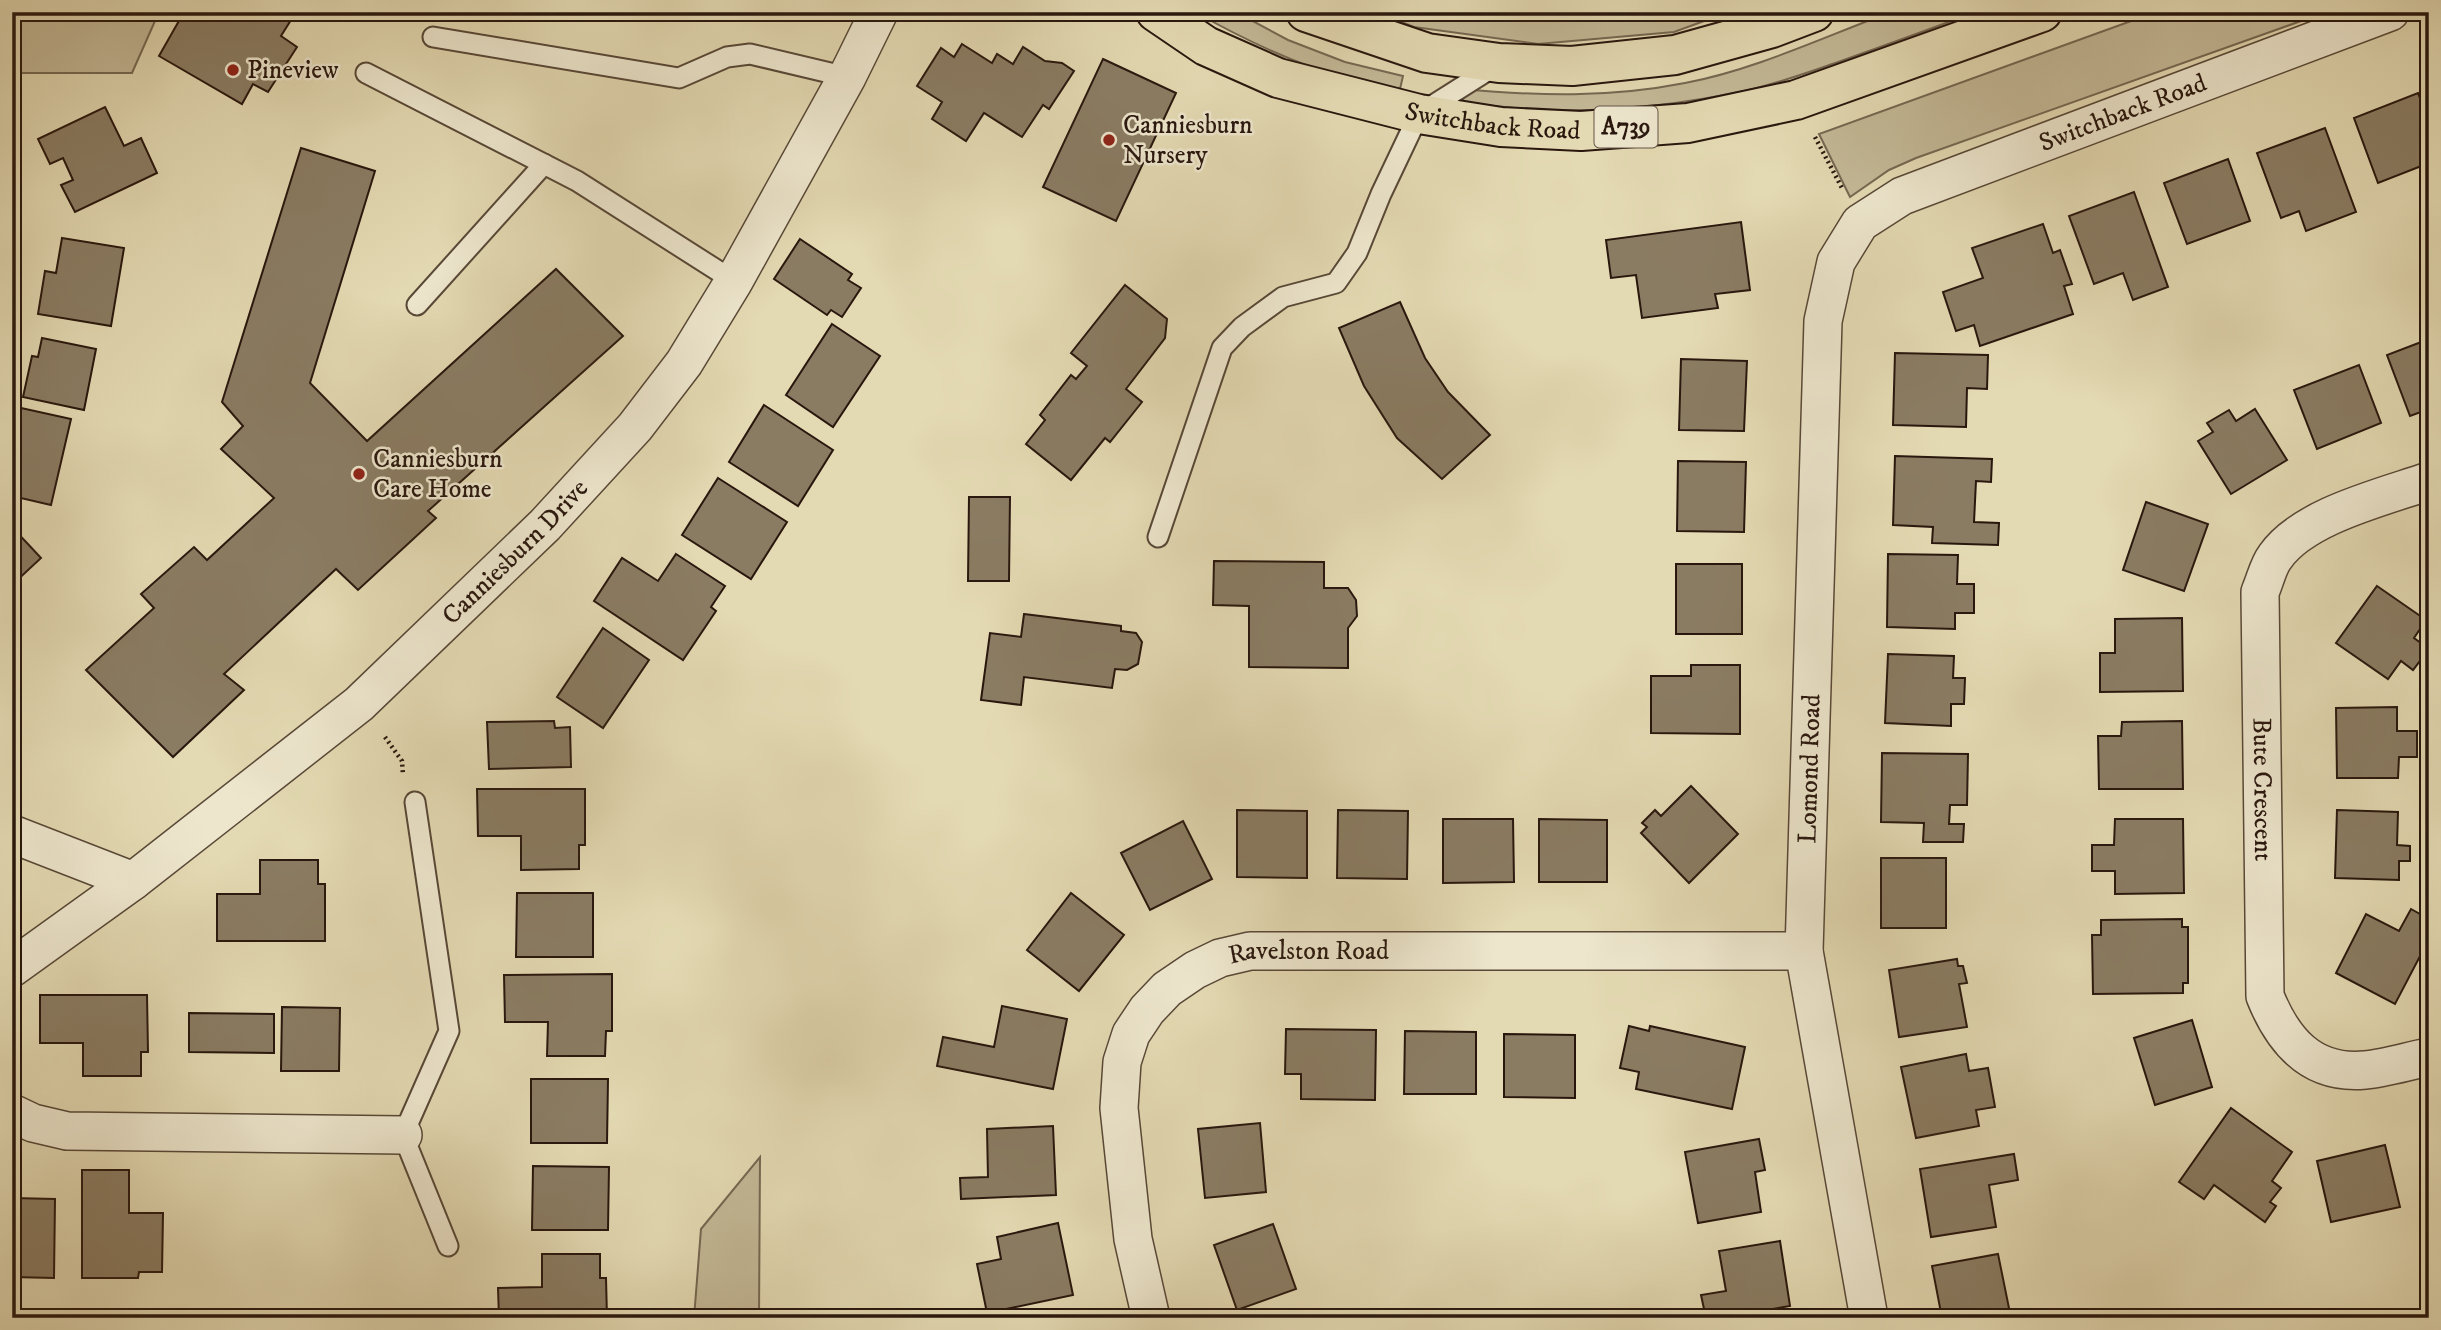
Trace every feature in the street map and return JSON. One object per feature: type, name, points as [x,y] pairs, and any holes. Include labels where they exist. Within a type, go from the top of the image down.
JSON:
[{"type":"main road","name":"Switchback Road","points":[[1156,12],[1206,46],[1278,78],[1419,114],[1500,127],[1581,131],[1688,123],[1796,100],[2042,12]]},
{"type":"main road","points":[[1306,12],[1427,53],[1499,63],[1573,66],[1675,55],[1772,28],[1814,12]]},
{"type":"street","name":"Canniesburn Drive","points":[[12,968],[134,881],[359,704],[545,525],[635,426],[684,363],[734,281],[848,77],[879,12]]},
{"type":"street","name":"Switchback Road","points":[[1860,223],[1902,196],[2373,15]]},
{"type":"street","name":"Lomond Road","points":[[1860,223],[1836,262],[1822,321],[1804,951],[1869,1318]]},
{"type":"street","name":"Bute Crescent","points":[[2429,481],[2334,515],[2297,533],[2274,558],[2260,592],[2264,996],[2276,1024],[2296,1049],[2318,1063],[2345,1070],[2365,1070],[2429,1057]]},
{"type":"street","points":[[12,834],[134,881]]},
{"type":"street","name":"Ravelston Road","points":[[1151,1318],[1133,1239],[1119,1108],[1122,1062],[1130,1034],[1147,1010],[1167,989],[1195,970],[1220,958],[1250,951],[1804,951]]},
{"type":"street","points":[[12,1113],[33,1123],[67,1130],[404,1135]]},
{"type":"lane","points":[[433,37],[678,78],[727,57],[750,54],[848,77]]},
{"type":"lane","points":[[1158,537],[1222,348],[1242,327],[1283,297],[1336,283],[1357,253],[1381,194],[1419,114],[1499,63]]},
{"type":"lane","points":[[366,73],[577,181],[734,281]]},
{"type":"lane","points":[[417,305],[544,164]]},
{"type":"lane","points":[[415,802],[449,1031],[404,1135],[448,1246]]},
{"type":"path","points":[[1796,100],[1860,223]]},
{"type":"path","points":[[359,704],[402,761],[403,780]]},
{"type":"shaded area","points":[[12,12],[159,12],[132,73],[12,73]]},
{"type":"shaded area","points":[[1195,12],[1236,12],[1288,40],[1345,62],[1403,76],[1400,89],[1348,79],[1308,66]]},
{"type":"shaded area","points":[[1376,12],[1729,12],[1674,32],[1538,44],[1414,27]]},
{"type":"shaded area","points":[[1891,12],[1975,12],[1793,78],[1710,98],[1640,107],[1570,110],[1499,107],[1465,102],[1462,99],[1462,89],[1574,94],[1629,91],[1685,83],[1737,70]]},
{"type":"shaded area","points":[[2156,12],[2315,12],[2301,21],[1916,158],[1889,170],[1850,197],[1819,134]]},
{"type":"shaded area","points":[[760,1157],[759,1318],[694,1318],[701,1229]]},
{"type":"building","name":"Pineview","points":[[184,12],[296,12],[281,36],[297,47],[268,92],[253,84],[242,104],[159,56]]},
{"type":"building","name":"Canniesburn Nursery","points":[[962,44],[992,63],[997,54],[1013,64],[1023,47],[1045,61],[1062,63],[1074,71],[1049,109],[1043,105],[1022,137],[984,113],[966,141],[932,119],[942,102],[917,86],[941,48],[954,57]]},
{"type":"building","name":"Canniesburn Nursery","points":[[1103,59],[1176,93],[1116,221],[1043,187]]},
{"type":"building","points":[[2418,93],[2429,120],[2429,163],[2378,183],[2354,118]]},
{"type":"building","points":[[105,107],[124,146],[141,138],[157,173],[75,212],[61,185],[73,180],[63,158],[50,164],[38,139]]},
{"type":"building","points":[[2325,128],[2356,212],[2306,231],[2299,211],[2281,218],[2257,153]]},
{"type":"building","name":"Canniesburn Care Home","points":[[301,148],[375,171],[310,383],[367,441],[556,269],[623,336],[428,511],[436,518],[358,590],[336,569],[224,674],[244,690],[173,757],[86,670],[154,608],[141,594],[194,547],[207,560],[274,498],[221,449],[243,426],[222,402]]},
{"type":"building","points":[[2228,159],[2250,221],[2187,244],[2164,183]]},
{"type":"building","points":[[2134,192],[2168,287],[2133,300],[2123,273],[2094,284],[2069,216]]},
{"type":"building","points":[[1741,222],[1750,290],[1715,294],[1718,308],[1642,318],[1636,275],[1611,278],[1606,240]]},
{"type":"building","points":[[2043,224],[2053,253],[2060,250],[2072,284],[2064,286],[2073,314],[1980,346],[1974,325],[1956,331],[1943,292],[1983,278],[1972,248]]},
{"type":"building","points":[[62,238],[124,248],[111,326],[38,314],[45,271],[56,273]]},
{"type":"building","points":[[800,239],[852,274],[848,280],[861,288],[842,317],[831,310],[827,315],[774,279]]},
{"type":"building","points":[[1125,285],[1167,319],[1165,338],[1126,389],[1142,402],[1110,442],[1105,438],[1071,480],[1026,444],[1045,420],[1040,415],[1071,375],[1076,379],[1087,366],[1071,353]]},
{"type":"building","points":[[1400,302],[1425,358],[1448,392],[1490,435],[1442,479],[1397,438],[1364,386],[1339,328]]},
{"type":"building","points":[[832,324],[880,356],[833,427],[786,395]]},
{"type":"building","points":[[42,338],[96,349],[84,410],[23,397],[32,356],[38,357]]},
{"type":"building","points":[[2429,339],[2429,409],[2410,416],[2387,355]]},
{"type":"building","points":[[1895,353],[1988,355],[1987,389],[1967,388],[1966,427],[1893,425]]},
{"type":"building","points":[[1681,359],[1747,361],[1744,431],[1679,430]]},
{"type":"building","points":[[2359,365],[2381,423],[2317,449],[2294,390]]},
{"type":"building","points":[[764,405],[833,450],[798,506],[729,462]]},
{"type":"building","points":[[12,406],[71,419],[51,505],[12,496]]},
{"type":"building","points":[[2255,409],[2287,460],[2231,494],[2198,441],[2213,432],[2207,423],[2229,410],[2236,421]]},
{"type":"building","points":[[1895,456],[1992,459],[1991,482],[1976,481],[1974,522],[1999,523],[1998,545],[1932,543],[1933,527],[1893,525]]},
{"type":"building","points":[[1678,461],[1746,462],[1744,532],[1677,531]]},
{"type":"building","points":[[718,478],[787,522],[751,579],[682,535]]},
{"type":"building","points":[[969,497],[1010,497],[1009,581],[968,581]]},
{"type":"building","points":[[2146,502],[2208,524],[2184,591],[2123,570]]},
{"type":"building","points":[[12,527],[41,558],[12,585]]},
{"type":"building","points":[[676,554],[725,586],[711,607],[716,611],[683,660],[594,601],[622,558],[658,581]]},
{"type":"building","points":[[1888,554],[1958,555],[1957,584],[1974,584],[1974,613],[1955,613],[1955,629],[1887,627]]},
{"type":"building","points":[[1214,561],[1324,562],[1324,588],[1348,588],[1356,600],[1357,616],[1348,628],[1348,668],[1249,667],[1249,606],[1213,605]]},
{"type":"building","points":[[1676,564],[1742,564],[1742,634],[1676,634]]},
{"type":"building","points":[[2377,586],[2426,620],[2414,638],[2429,649],[2413,670],[2401,661],[2388,679],[2336,643]]},
{"type":"building","points":[[1024,614],[1121,626],[1121,631],[1136,633],[1142,642],[1138,664],[1127,670],[1115,669],[1112,688],[1024,677],[1021,705],[981,700],[990,633],[1021,637]]},
{"type":"building","points":[[2182,618],[2183,691],[2100,692],[2100,653],[2115,653],[2115,619]]},
{"type":"building","points":[[603,628],[649,660],[603,728],[557,697]]},
{"type":"building","points":[[1888,654],[1954,656],[1953,678],[1965,678],[1964,704],[1951,704],[1951,726],[1885,723]]},
{"type":"building","points":[[1691,665],[1740,665],[1740,734],[1651,733],[1651,676],[1691,676]]},
{"type":"building","points":[[2397,707],[2397,731],[2417,731],[2417,757],[2399,757],[2398,778],[2337,778],[2336,708]]},
{"type":"building","points":[[554,721],[555,728],[570,727],[571,767],[489,769],[487,722]]},
{"type":"building","points":[[2182,721],[2183,789],[2099,789],[2098,736],[2121,736],[2122,722]]},
{"type":"building","points":[[1882,753],[1968,754],[1967,805],[1950,805],[1949,824],[1964,824],[1963,842],[1923,842],[1924,823],[1881,822]]},
{"type":"building","points":[[1691,786],[1738,834],[1689,883],[1641,833],[1647,827],[1642,823],[1655,810],[1661,816]]},
{"type":"building","points":[[477,789],[585,789],[585,845],[579,845],[579,869],[521,870],[521,836],[478,836]]},
{"type":"building","points":[[1237,810],[1307,811],[1307,878],[1237,877]]},
{"type":"building","points":[[1338,810],[1408,811],[1407,879],[1337,878]]},
{"type":"building","points":[[2337,810],[2398,812],[2397,845],[2410,846],[2410,861],[2399,861],[2399,880],[2335,878]]},
{"type":"building","points":[[1443,819],[1513,819],[1514,882],[1443,883]]},
{"type":"building","points":[[1539,819],[1607,820],[1607,882],[1539,882]]},
{"type":"building","points":[[2115,819],[2183,819],[2184,893],[2115,894],[2115,871],[2092,871],[2092,845],[2114,845]]},
{"type":"building","points":[[1183,821],[1212,879],[1150,910],[1121,853]]},
{"type":"building","points":[[1881,858],[1946,858],[1946,928],[1881,928]]},
{"type":"building","points":[[260,860],[318,860],[318,884],[325,884],[325,941],[217,941],[217,894],[260,894]]},
{"type":"building","points":[[517,893],[593,893],[593,957],[516,957]]},
{"type":"building","points":[[1071,893],[1124,935],[1079,991],[1027,950]]},
{"type":"building","points":[[2411,909],[2429,919],[2429,939],[2395,1004],[2336,973],[2366,914],[2399,931]]},
{"type":"building","points":[[2182,919],[2182,927],[2188,927],[2188,983],[2183,983],[2183,993],[2093,994],[2092,935],[2101,935],[2101,920]]},
{"type":"building","points":[[1957,959],[1958,966],[1963,966],[1967,983],[1959,984],[1967,1027],[1899,1037],[1889,970]]},
{"type":"building","points":[[612,974],[612,1031],[606,1031],[605,1056],[547,1056],[548,1022],[505,1022],[504,975]]},
{"type":"building","points":[[40,995],[147,995],[148,1052],[141,1052],[141,1076],[83,1076],[83,1043],[40,1043]]},
{"type":"building","points":[[1002,1006],[1067,1019],[1053,1089],[937,1066],[943,1037],[994,1047]]},
{"type":"building","points":[[282,1007],[340,1008],[339,1071],[281,1071]]},
{"type":"building","points":[[189,1013],[274,1014],[274,1053],[189,1052]]},
{"type":"building","points":[[2192,1020],[2212,1087],[2155,1105],[2134,1038]]},
{"type":"building","points":[[1629,1026],[1649,1031],[1650,1026],[1745,1047],[1732,1109],[1636,1089],[1639,1072],[1620,1068]]},
{"type":"building","points":[[1286,1029],[1376,1030],[1375,1100],[1301,1099],[1301,1074],[1285,1074]]},
{"type":"building","points":[[1405,1031],[1476,1032],[1476,1094],[1404,1094]]},
{"type":"building","points":[[1504,1034],[1575,1035],[1575,1098],[1504,1097]]},
{"type":"building","points":[[1966,1054],[1969,1071],[1988,1068],[1995,1107],[1976,1110],[1979,1126],[1916,1138],[1901,1067]]},
{"type":"building","points":[[531,1079],[608,1079],[607,1143],[531,1143]]},
{"type":"building","points":[[2231,1108],[2292,1152],[2272,1181],[2281,1188],[2270,1202],[2276,1206],[2265,1222],[2214,1185],[2204,1199],[2179,1182]]},
{"type":"building","points":[[1260,1123],[1266,1192],[1205,1198],[1198,1129]]},
{"type":"building","points":[[1053,1126],[1056,1195],[961,1199],[960,1178],[988,1177],[987,1129]]},
{"type":"building","points":[[1759,1139],[1765,1170],[1755,1172],[1761,1212],[1698,1223],[1685,1152]]},
{"type":"building","points":[[2385,1145],[2400,1207],[2331,1222],[2317,1161]]},
{"type":"building","points":[[2014,1154],[2018,1180],[1989,1185],[1996,1227],[1931,1237],[1920,1169]]},
{"type":"building","points":[[533,1166],[609,1167],[608,1230],[532,1230]]},
{"type":"building","points":[[82,1170],[129,1170],[129,1213],[163,1213],[162,1272],[139,1272],[138,1278],[82,1278]]},
{"type":"building","points":[[12,1198],[55,1199],[54,1278],[12,1277]]},
{"type":"building","points":[[1058,1223],[1073,1295],[987,1313],[977,1264],[1001,1259],[997,1237]]},
{"type":"building","points":[[1273,1224],[1296,1289],[1237,1310],[1214,1245]]},
{"type":"building","points":[[1780,1241],[1790,1306],[1706,1318],[1701,1295],[1726,1291],[1719,1251]]},
{"type":"building","points":[[542,1254],[600,1254],[600,1278],[606,1278],[607,1318],[499,1318],[498,1288],[542,1287]]},
{"type":"building","points":[[1998,1254],[2011,1318],[1942,1318],[1932,1266]]},
{"type":"place","name":"Pineview","points":[[233,70]]},
{"type":"place","name":"Canniesburn Nursery","points":[[1109,140]]},
{"type":"place","name":"Canniesburn Care Home","points":[[359,474]]}]
